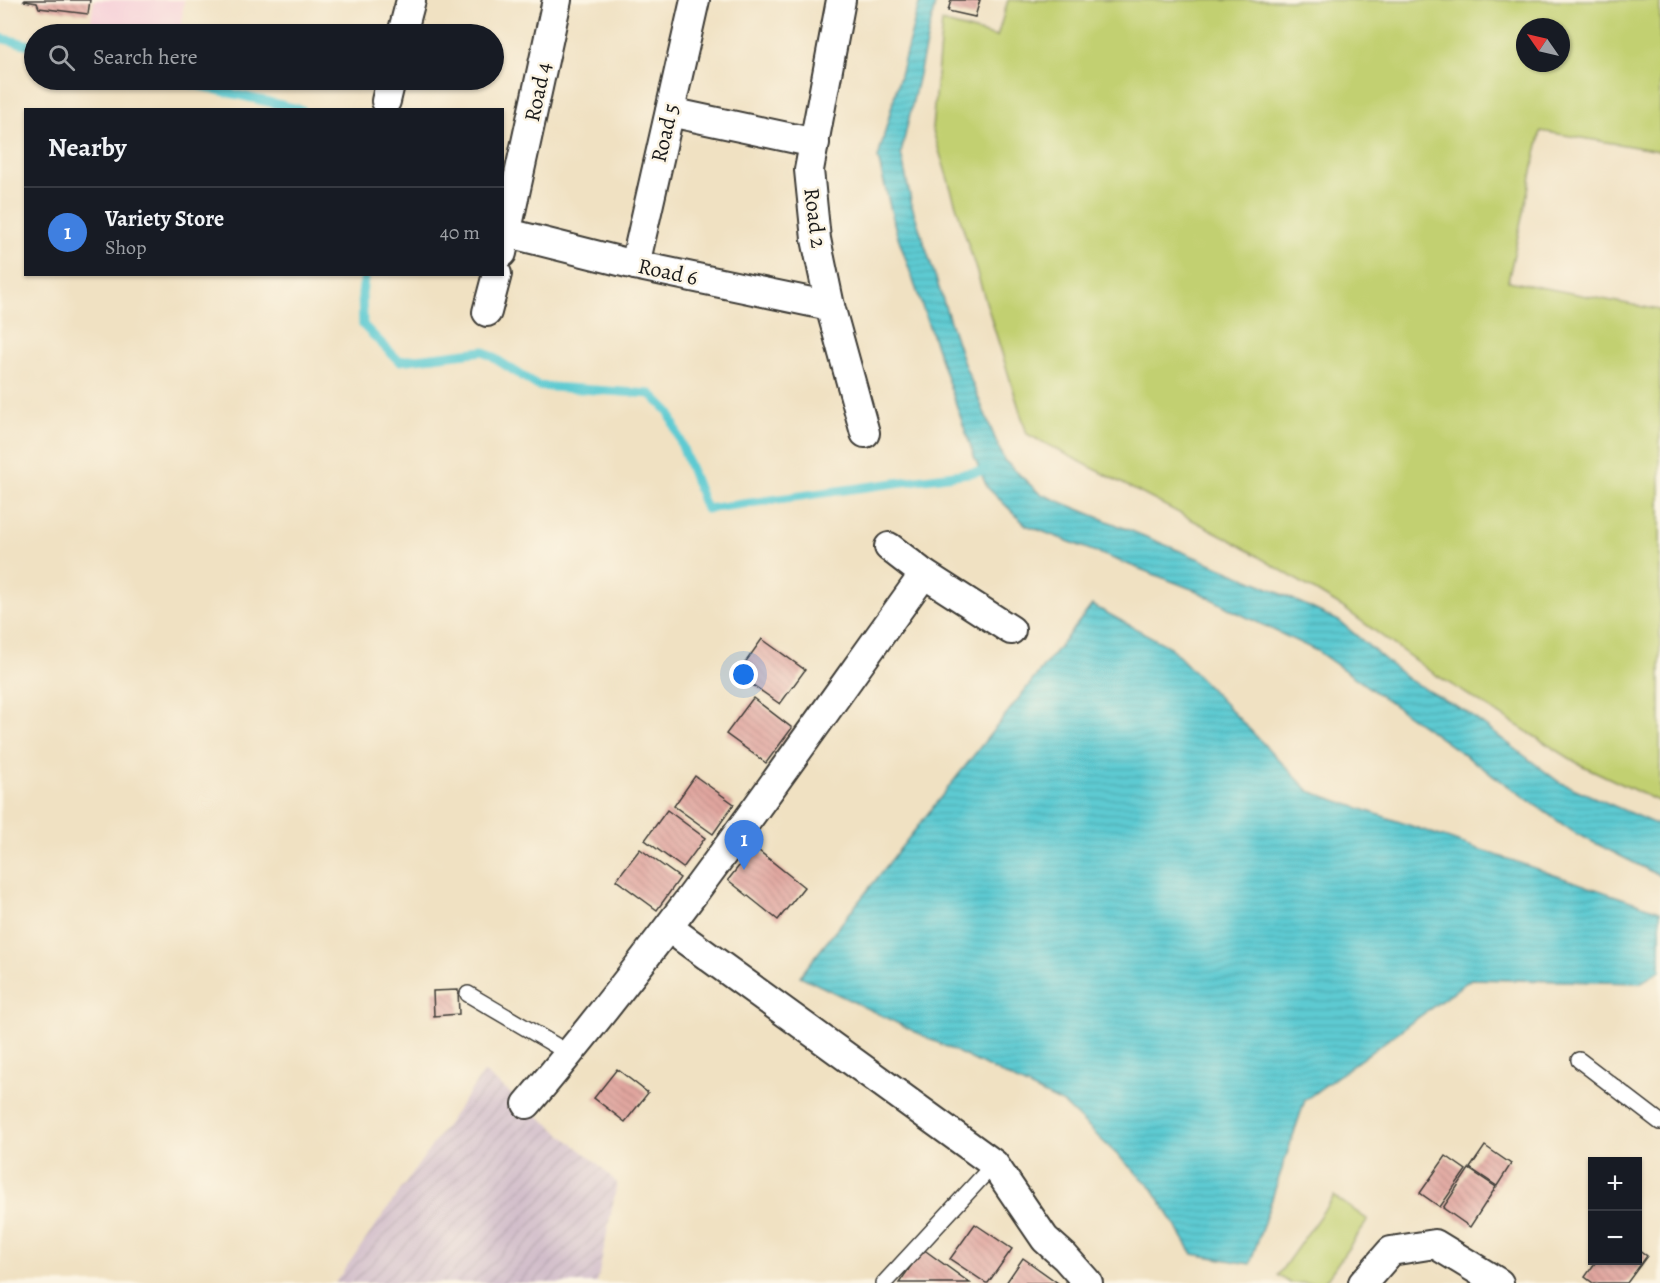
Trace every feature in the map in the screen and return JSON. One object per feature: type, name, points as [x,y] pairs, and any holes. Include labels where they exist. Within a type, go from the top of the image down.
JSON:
[{"type":"street","points":[[405,24],[411,0]]},
{"type":"street","name":"Road 4","points":[[505,243],[557,0]]},
{"type":"street","name":"Road 5","points":[[634,266],[695,0]]},
{"type":"street","name":"Road 2","points":[[840,0],[809,170],[816,239],[830,306],[865,433]]},
{"type":"street","points":[[670,112],[815,143]]},
{"type":"street","name":"Road 6","points":[[505,243],[634,266],[830,306]]},
{"type":"street","points":[[487,312],[496,276]]},
{"type":"street","points":[[889,547],[924,574],[1011,630]]},
{"type":"street","points":[[527,1104],[570,1054],[669,928],[924,574]]},
{"type":"street","points":[[669,928],[994,1164],[1045,1239],[1088,1283]]},
{"type":"street","points":[[1363,1283],[1391,1251],[1435,1244],[1499,1283]]},
{"type":"lane","points":[[468,994],[570,1054]]},
{"type":"lane","points":[[1579,1060],[1660,1122]]},
{"type":"lane","points":[[884,1283],[994,1164]]},
{"type":"shaded area","points":[[94,0],[184,0],[181,24],[90,24]]},
{"type":"shaded area","points":[[484,1072],[597,1163],[617,1183],[597,1283],[335,1283]]},
{"type":"green space","points":[[1008,0],[1660,0],[1660,151],[1541,131],[1508,281],[1660,310],[1660,802],[1579,764],[1431,672],[1342,607],[1231,540],[1027,434],[932,128],[942,22],[997,37]]},
{"type":"green space","points":[[1334,1196],[1368,1220],[1324,1283],[1290,1283],[1278,1275]]},
{"type":"water","points":[[920,0],[936,0],[901,153],[912,206],[963,361],[1004,460],[1039,493],[1258,583],[1339,621],[1409,680],[1465,711],[1559,782],[1660,826],[1660,876],[1575,833],[1317,651],[1197,591],[1026,525],[987,487],[974,456],[896,231],[878,158]]},
{"type":"water","points":[[1092,605],[1170,647],[1309,791],[1660,911],[1660,971],[1640,983],[1471,979],[1305,1100],[1250,1264],[1193,1254],[1153,1189],[1064,1104],[800,976]]},
{"type":"building","points":[[25,0],[90,0],[88,14],[39,8],[37,3]]},
{"type":"building","points":[[951,0],[980,0],[975,17],[948,11]]},
{"type":"building","points":[[762,639],[805,670],[780,704],[737,674]]},
{"type":"building","points":[[753,698],[792,728],[766,763],[726,734]]},
{"type":"building","points":[[695,776],[734,804],[713,834],[674,806]]},
{"type":"building","points":[[667,810],[705,838],[683,868],[645,840]]},
{"type":"building","points":[[754,847],[804,887],[778,920],[728,880]]},
{"type":"building","points":[[640,849],[680,878],[657,910],[616,880]]},
{"type":"building","points":[[458,990],[459,1014],[434,1016],[433,991]]},
{"type":"building","points":[[617,1069],[648,1093],[625,1122],[594,1098]]},
{"type":"building","points":[[1485,1146],[1511,1164],[1497,1186],[1470,1168]]},
{"type":"building","points":[[1446,1156],[1466,1170],[1440,1207],[1420,1193]]},
{"type":"building","points":[[1469,1169],[1496,1187],[1470,1227],[1443,1208]]},
{"type":"building","points":[[975,1224],[1012,1249],[988,1283],[950,1259]]},
{"type":"building","points":[[923,1249],[970,1283],[899,1283]]},
{"type":"building","points":[[1642,1252],[1647,1256],[1642,1263]]},
{"type":"building","points":[[1023,1258],[1058,1283],[1006,1283]]},
{"type":"building","points":[[1593,1265],[1640,1265],[1627,1283],[1593,1283],[1585,1277]]},
{"type":"waterway","points":[[0,38],[24,44]]},
{"type":"waterway","points":[[218,90],[294,108]]},
{"type":"waterway","points":[[365,276],[362,293],[363,325],[399,361],[483,351],[538,386],[651,394],[669,412],[706,509],[990,470]]},
{"type":"place","name":"Variety Store","points":[[744,870]]}]
